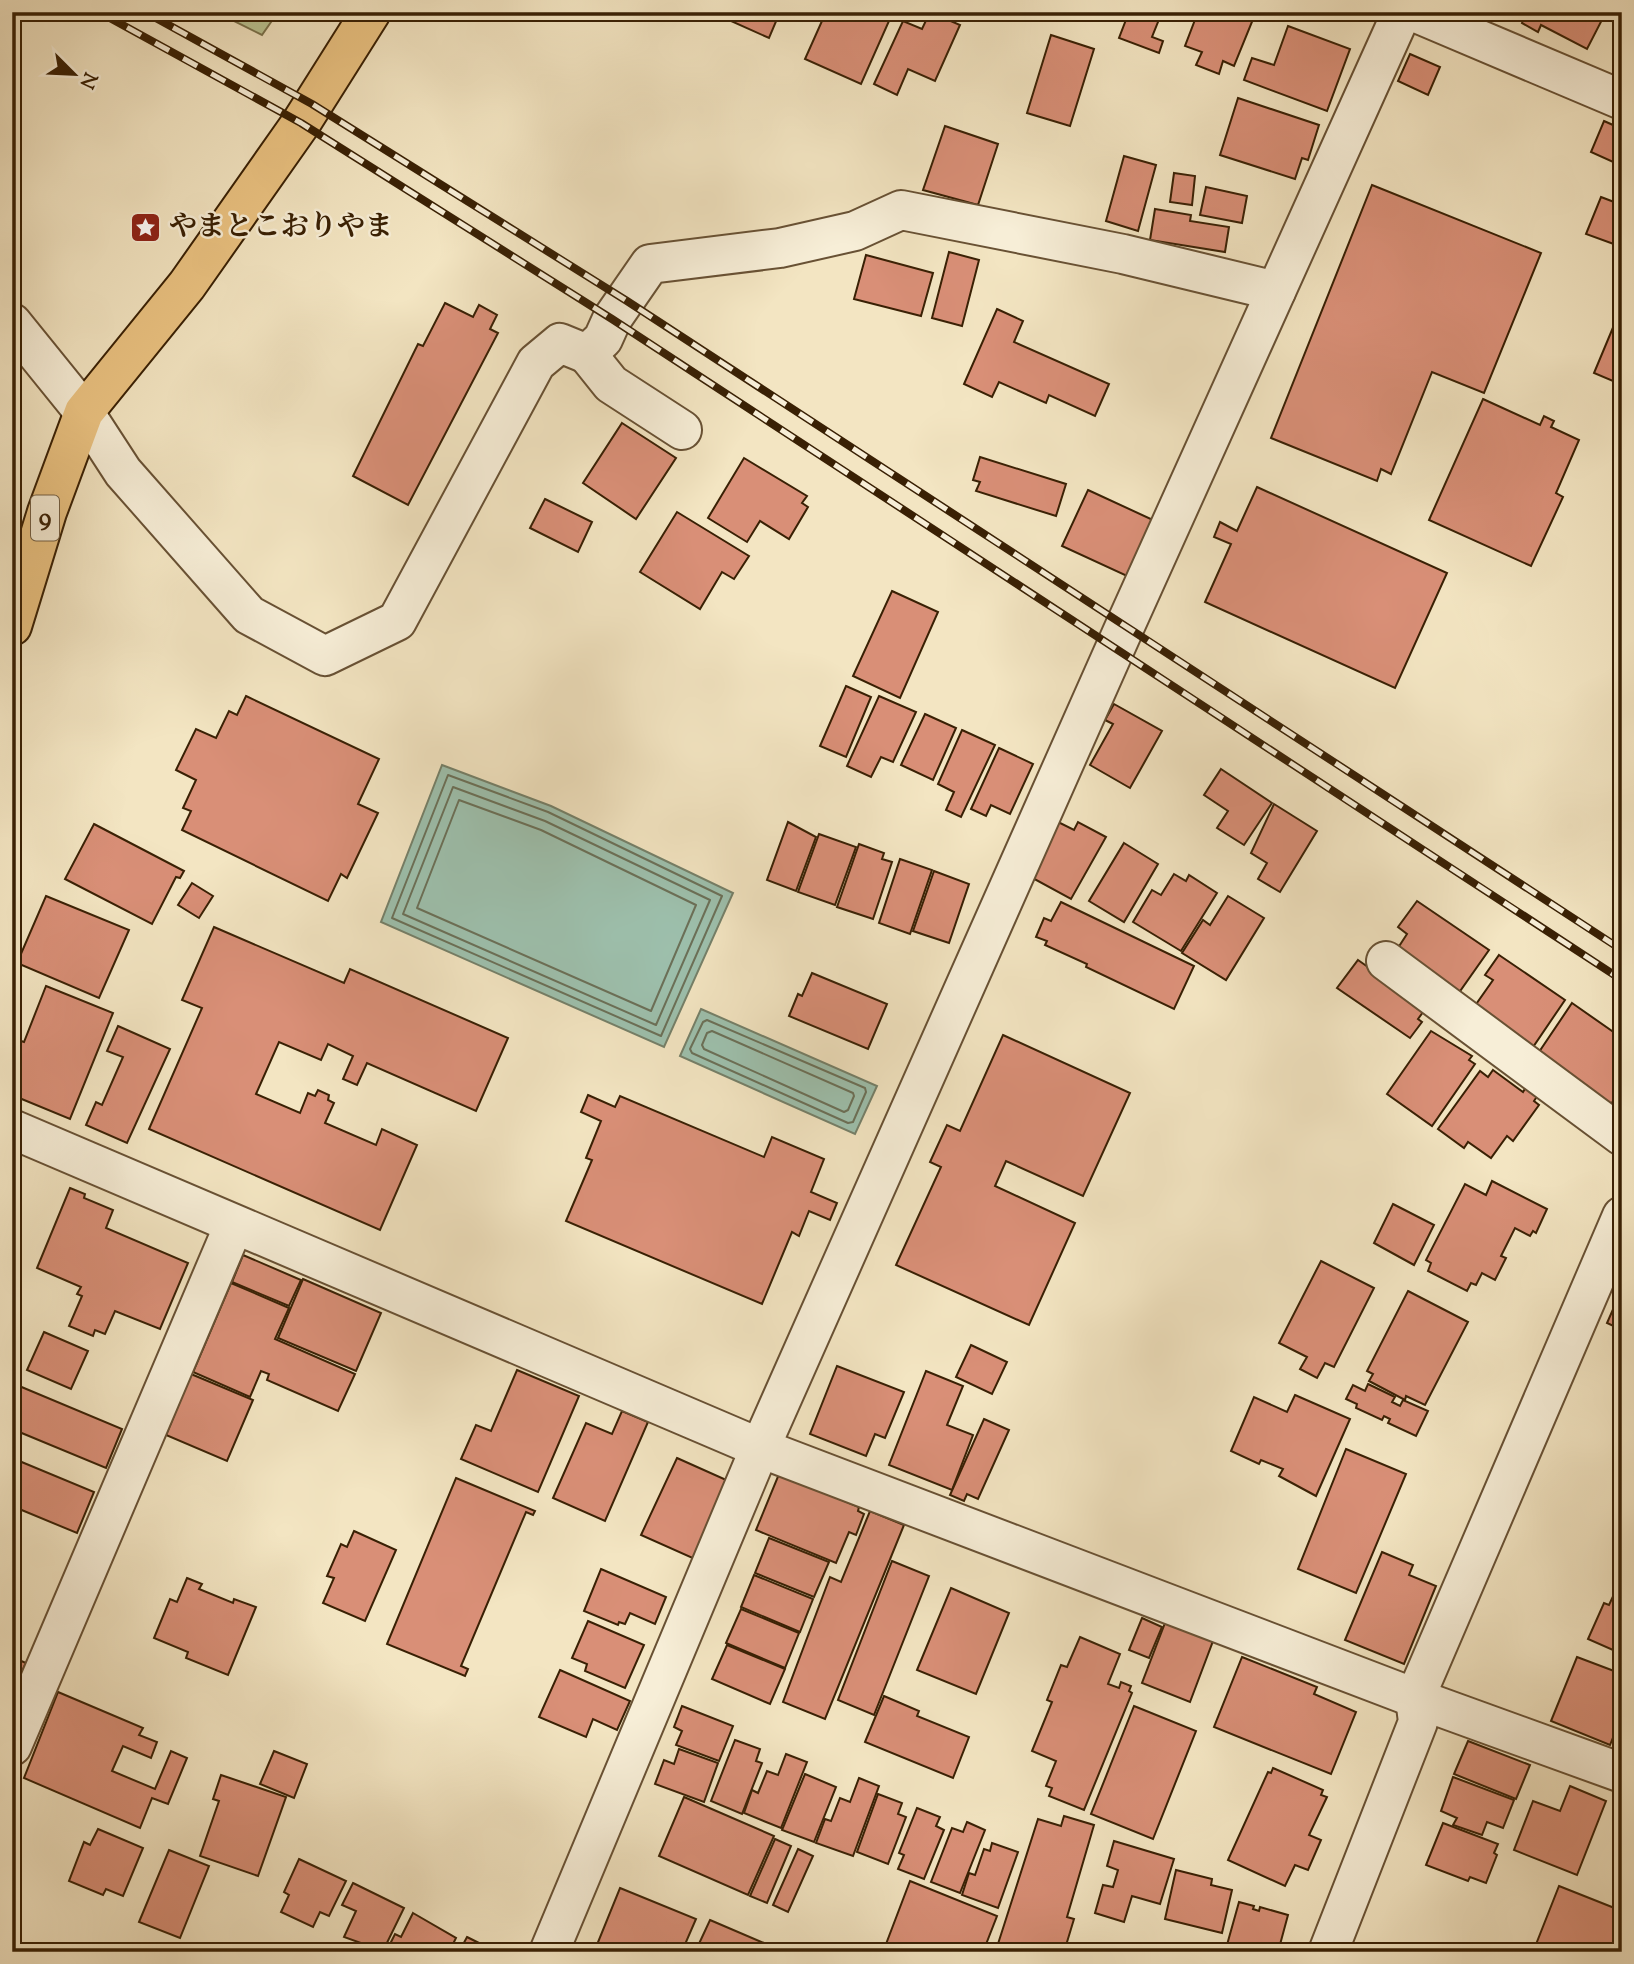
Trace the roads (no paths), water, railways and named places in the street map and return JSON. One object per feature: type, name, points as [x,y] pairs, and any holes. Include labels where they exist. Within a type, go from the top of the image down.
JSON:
[{"type":"main road","name":"9","points":[[12,626],[47,512],[84,412],[195,274],[301,123],[371,12]]},
{"type":"street","points":[[549,1952],[760,1448],[1402,12]]},
{"type":"street","points":[[1414,12],[1622,100]]},
{"type":"street","points":[[587,354],[603,339],[612,319],[650,264],[780,248],[855,231],[901,210],[1123,254],[1276,291]]},
{"type":"street","points":[[12,323],[84,412],[123,472],[249,615],[325,656],[397,621],[536,363],[560,343],[587,354],[611,384],[682,430]]},
{"type":"street","points":[[1386,961],[1622,1136]]},
{"type":"street","points":[[12,1129],[760,1448],[1415,1698],[1622,1773]]},
{"type":"street","points":[[1328,1952],[1418,1722],[1415,1698],[1622,1216]]},
{"type":"street","points":[[12,1746],[233,1225]]},
{"type":"water","points":[[442,765],[551,806],[733,893],[664,1047],[381,922]]},
{"type":"water","points":[[701,1009],[877,1086],[855,1134],[680,1056]]},
{"type":"railway","points":[[99,12],[301,123],[612,319],[1622,980]]},
{"type":"railway","points":[[145,12],[312,104],[627,301],[1622,950]]},
{"type":"place","name":"やまとこおりやま","points":[[146,228]]}]
